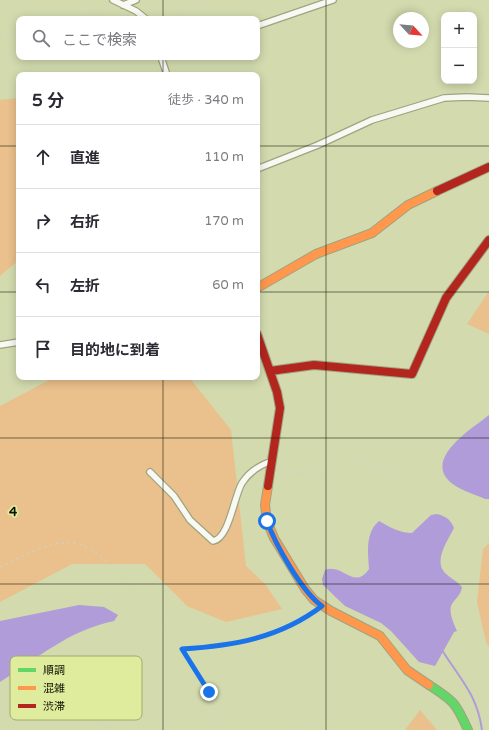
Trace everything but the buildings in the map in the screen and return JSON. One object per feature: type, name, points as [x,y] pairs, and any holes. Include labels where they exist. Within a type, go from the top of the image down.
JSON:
[{"type":"street","points":[[113,0],[136,11],[142,16]]},
{"type":"street","points":[[122,5],[136,0]]},
{"type":"street","points":[[260,25],[333,0]]},
{"type":"street","points":[[162,60],[166,72]]},
{"type":"street","points":[[260,168],[318,145],[372,120],[444,98],[489,98]]},
{"type":"street","points":[[260,286],[316,254],[372,233],[408,205],[489,167]]},
{"type":"street","points":[[270,371],[314,365],[412,374],[416,368],[446,298],[489,240]]},
{"type":"street","points":[[0,345],[16,342]]},
{"type":"street","points":[[260,343],[277,392],[280,413],[265,505],[269,527],[305,589],[322,606],[380,636],[407,670],[451,699],[458,708],[468,730]]},
{"type":"street","points":[[150,472],[174,496],[190,520],[213,541],[219,539],[225,530],[235,497],[242,483],[258,467],[271,465]]},
{"type":"path","points":[[177,16],[194,0]]},
{"type":"path","points":[[83,16],[122,5]]},
{"type":"path","points":[[0,39],[16,34]]},
{"type":"path","points":[[271,465],[308,474],[335,474],[339,473],[350,461],[354,459],[389,471],[423,487]]},
{"type":"path","points":[[483,515],[489,516]]},
{"type":"path","points":[[0,568],[38,550],[62,543],[76,543],[85,546],[113,566],[182,649],[209,692],[222,730]]},
{"type":"path","points":[[182,649],[223,646],[270,633],[304,617],[322,606]]},
{"type":"path","points":[[0,692],[10,686]]},
{"type":"path","points":[[96,720],[110,730]]},
{"type":"path","points":[[292,730],[306,724],[326,730]]},
{"type":"shaded area","points":[[16,98],[16,263],[0,276],[0,100]]},
{"type":"shaded area","points":[[489,291],[489,334],[467,324]]},
{"type":"shaded area","points":[[49,380],[191,380],[231,430],[246,566],[265,584],[282,609],[226,622],[187,606],[145,564],[72,564],[0,602],[0,406]]},
{"type":"shaded area","points":[[489,415],[489,499],[485,499],[452,484],[443,472],[443,462],[447,453],[454,444]]},
{"type":"shaded area","points":[[437,514],[448,519],[454,528],[445,544],[440,563],[445,573],[462,587],[460,593],[451,606],[452,619],[457,631],[454,632],[435,666],[419,662],[391,631],[381,623],[345,606],[323,585],[322,579],[325,570],[331,569],[353,577],[364,575],[369,569],[369,537],[371,531],[379,521],[399,531],[412,533],[431,515]]},
{"type":"shaded area","points":[[489,543],[489,647],[486,642],[477,602],[483,549]]},
{"type":"shaded area","points":[[79,605],[104,607],[118,615],[114,621],[97,625],[82,631],[38,656],[10,656],[10,675],[0,682],[0,621]]},
{"type":"shaded area","points":[[420,710],[437,730],[405,730]]},
{"type":"waterway","points":[[442,650],[467,687],[480,717],[482,730]]},
{"type":"traffic: fast","points":[[429,685],[453,703],[468,730]]},
{"type":"traffic: slow","points":[[260,286],[316,254],[372,233],[408,205],[437,191]]},
{"type":"traffic: slow","points":[[268,486],[265,505],[267,521],[274,538],[305,589],[314,600],[331,611],[380,636],[407,670],[429,685]]},
{"type":"traffic: jam","points":[[437,191],[489,167]]},
{"type":"traffic: jam","points":[[270,371],[314,365],[412,374],[446,298],[489,240]]},
{"type":"traffic: jam","points":[[260,343],[277,392],[280,408],[268,486]]},
{"type":"route","points":[[209,692],[182,649],[223,646],[240,643],[284,628],[322,606],[314,600],[305,589],[274,538],[267,521]]}]
